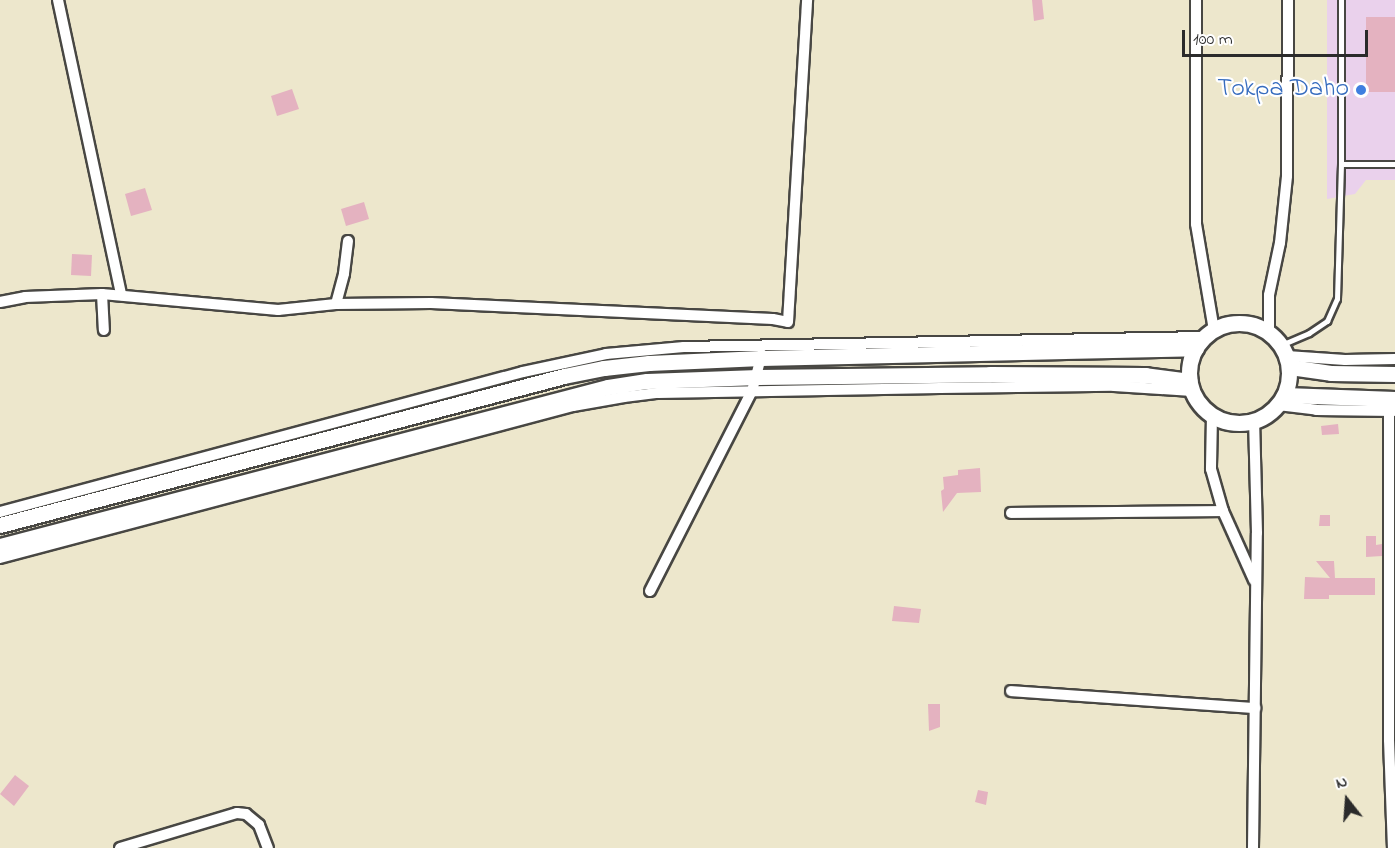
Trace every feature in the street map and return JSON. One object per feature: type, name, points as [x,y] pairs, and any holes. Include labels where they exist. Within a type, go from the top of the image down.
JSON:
[{"type":"main road","points":[[0,525],[564,376],[649,363],[762,352],[1205,338],[1242,323],[1269,333],[1286,356],[1331,373],[1395,374]]},
{"type":"main road","points":[[1205,338],[1190,363],[1191,386],[1200,405],[1212,415],[1237,423],[1254,421],[1281,400],[1393,407]]},
{"type":"main road","points":[[1281,400],[1286,356]]},
{"type":"main road","points":[[0,546],[568,395],[647,381],[755,384],[1133,375],[1191,386]]},
{"type":"street","points":[[58,0],[121,295]]},
{"type":"street","points":[[0,302],[25,297],[102,294],[278,310],[336,304],[431,303],[773,319],[788,322],[807,0]]},
{"type":"street","points":[[1196,0],[1196,224],[1205,338]]},
{"type":"street","points":[[1269,333],[1269,295],[1280,243],[1287,176],[1288,0]]},
{"type":"street","points":[[336,304],[344,274],[348,241]]},
{"type":"street","points":[[102,294],[104,330]]},
{"type":"street","points":[[0,512],[568,362],[648,349],[762,352],[755,384],[650,591]]},
{"type":"street","points":[[1286,356],[1345,360],[1395,359]]},
{"type":"street","points":[[0,558],[573,406],[658,393],[755,384]]},
{"type":"street","points":[[1393,407],[1389,740],[1393,848]]},
{"type":"street","points":[[1212,415],[1211,469],[1223,511],[1255,583]]},
{"type":"street","points":[[1253,848],[1257,532],[1254,421]]},
{"type":"street","points":[[1011,513],[1223,511]]},
{"type":"street","points":[[1011,691],[1255,708]]},
{"type":"street","points":[[120,848],[237,813],[246,814],[259,825],[268,848]]},
{"type":"lane","points":[[1286,356],[1309,333],[1327,321],[1337,299],[1341,164],[1341,0]]},
{"type":"lane","points":[[1341,164],[1395,164]]},
{"type":"shaded area","name":"Tokpa Daho","points":[[1327,0],[1395,0],[1395,180],[1366,180],[1355,194],[1327,199]]},
{"type":"building","points":[[1032,0],[1042,0],[1044,19],[1034,21]]},
{"type":"building","points":[[1366,17],[1395,17],[1395,92],[1366,92]]},
{"type":"building","points":[[292,89],[299,109],[277,116],[271,96]]},
{"type":"building","points":[[145,188],[152,210],[131,216],[125,194]]},
{"type":"building","points":[[364,202],[369,219],[346,226],[341,209]]},
{"type":"building","points":[[72,254],[92,255],[91,276],[71,275]]},
{"type":"building","points":[[1338,424],[1339,434],[1322,435],[1321,426]]},
{"type":"building","points":[[980,468],[981,492],[957,493],[943,512],[941,491],[944,489],[943,477],[958,475],[958,470]]},
{"type":"building","points":[[1320,515],[1330,515],[1330,526],[1319,526]]},
{"type":"building","points":[[1366,536],[1376,536],[1376,545],[1382,544],[1382,556],[1366,557]]},
{"type":"building","points":[[1316,561],[1334,561],[1335,578],[1375,578],[1375,595],[1329,595],[1329,599],[1304,599],[1305,577],[1330,578]]},
{"type":"building","points":[[894,606],[921,609],[919,623],[892,621]]},
{"type":"building","points":[[928,704],[940,704],[940,727],[929,731]]},
{"type":"building","points":[[15,775],[29,786],[14,806],[0,794]]},
{"type":"building","points":[[978,790],[988,792],[986,805],[975,802]]},
{"type":"place","name":"Tokpa Daho","points":[[1361,90]]}]
